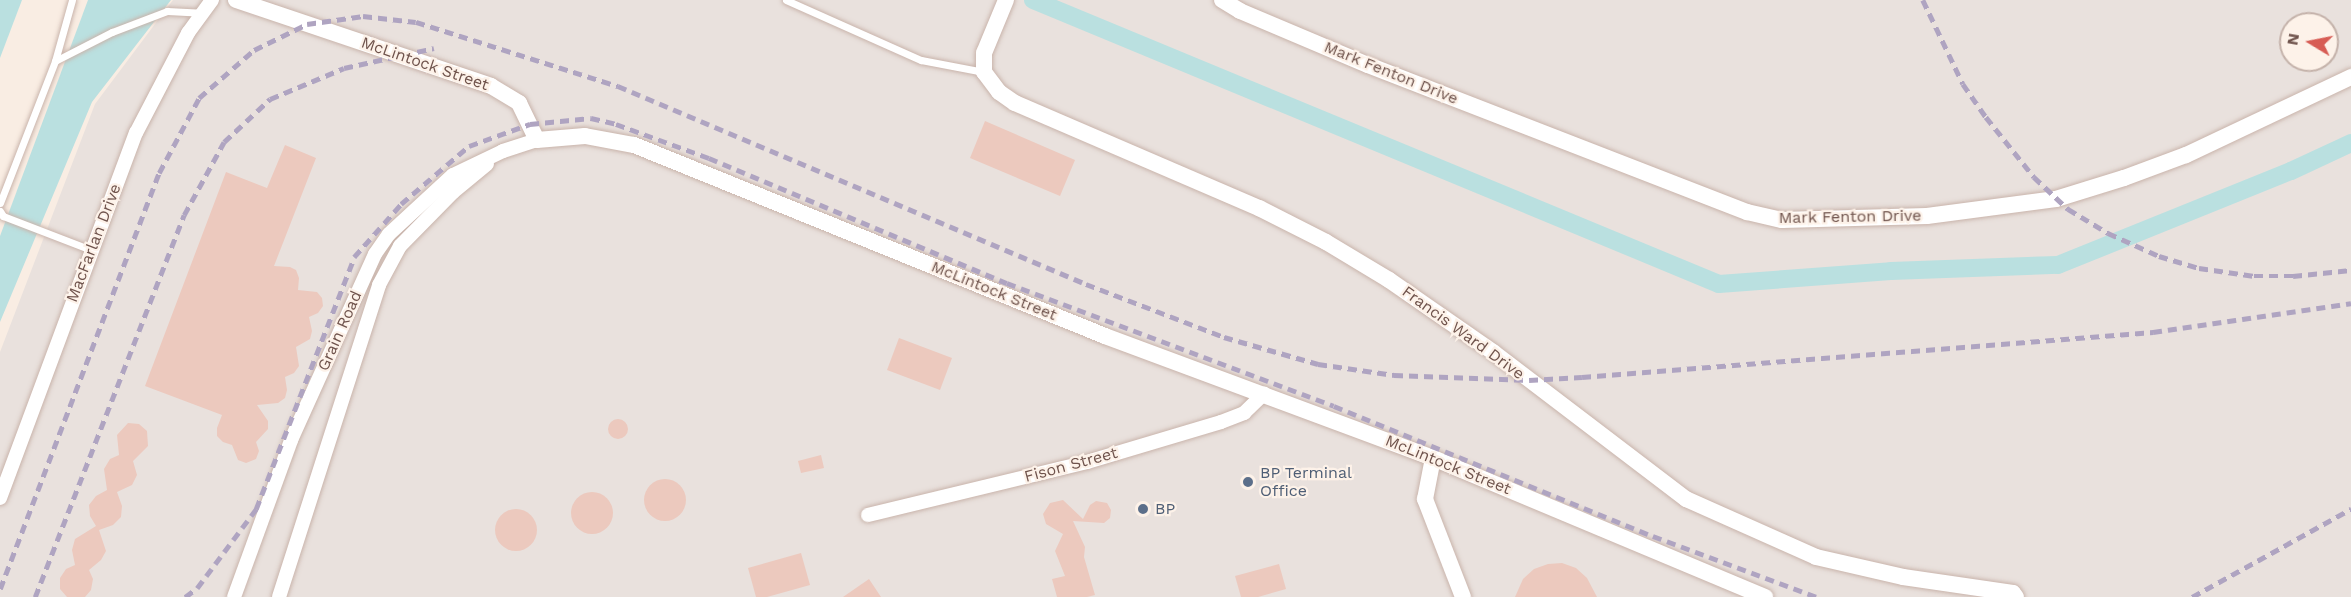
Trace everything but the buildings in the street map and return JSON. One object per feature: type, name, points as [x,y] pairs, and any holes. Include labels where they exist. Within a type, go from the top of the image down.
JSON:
[{"type":"street","name":"MacFarlan Drive","points":[[0,498],[136,134],[159,85],[188,33],[212,0]]},
{"type":"street","name":"McLintock Street","points":[[236,0],[492,86],[519,103],[537,140],[585,136],[634,145],[1106,336],[1433,458],[1766,597]]},
{"type":"street","name":"Mark Fenton Drive","points":[[1222,0],[1240,11],[1368,65],[1747,212],[1782,220],[1927,216],[2056,199],[2124,178],[2186,155],[2351,77]]},
{"type":"street","points":[[984,72],[984,53],[1004,4]]},
{"type":"street","name":"Francis Ward Drive","points":[[984,72],[999,92],[1015,103],[1259,208],[1326,243],[1389,280],[1493,352],[1686,499],[1816,557],[1903,577],[2013,593],[2016,597]]},
{"type":"street","name":"Grain Road","points":[[234,597],[291,440],[375,254],[389,234],[453,175],[503,151],[537,140]]},
{"type":"street","points":[[279,597],[380,285],[400,246],[453,192],[503,151]]},
{"type":"street","name":"Fison Street","points":[[868,515],[1087,462],[1210,425],[1244,413],[1264,394]]},
{"type":"street","points":[[1433,458],[1425,499],[1463,597]]},
{"type":"lane","points":[[0,203],[55,61],[72,0]]},
{"type":"lane","points":[[786,0],[921,60],[984,72]]},
{"type":"lane","points":[[55,61],[112,32],[167,11],[202,13]]},
{"type":"lane","points":[[1,213],[91,250]]},
{"type":"shaded area","points":[[173,0],[2351,0],[2351,597],[0,597],[0,352],[95,104]]},
{"type":"water","points":[[0,0],[171,0],[92,102],[0,322]]},
{"type":"pier","points":[[22,0],[88,0],[0,236],[0,58]]},
{"type":"waterway","points":[[1033,0],[1719,284],[1891,271],[2058,265],[2291,171],[2351,143]]},
{"type":"railway","points":[[1923,0],[1963,84],[2034,177],[2068,209],[2108,233],[2159,256],[2199,268],[2254,276],[2293,276],[2351,270]]},
{"type":"railway","points":[[0,589],[159,173],[199,98],[254,50],[307,24],[363,16],[416,22],[618,86],[1086,284],[1224,337],[1318,364],[1394,375],[1529,380],[1582,377],[2153,332],[2351,303]]},
{"type":"railway","points":[[35,597],[184,215],[224,142],[270,99],[344,68],[434,48]]},
{"type":"railway","points":[[185,597],[197,588],[256,509],[354,257],[401,204],[469,146],[530,124],[591,118],[616,124],[709,158],[1007,283],[1334,406],[1653,536],[1817,597]]},
{"type":"railway","points":[[2192,597],[2351,509]]},
{"type":"place","name":"BP Terminal Office","points":[[1248,482]]},
{"type":"place","name":"BP","points":[[1143,509]]}]
